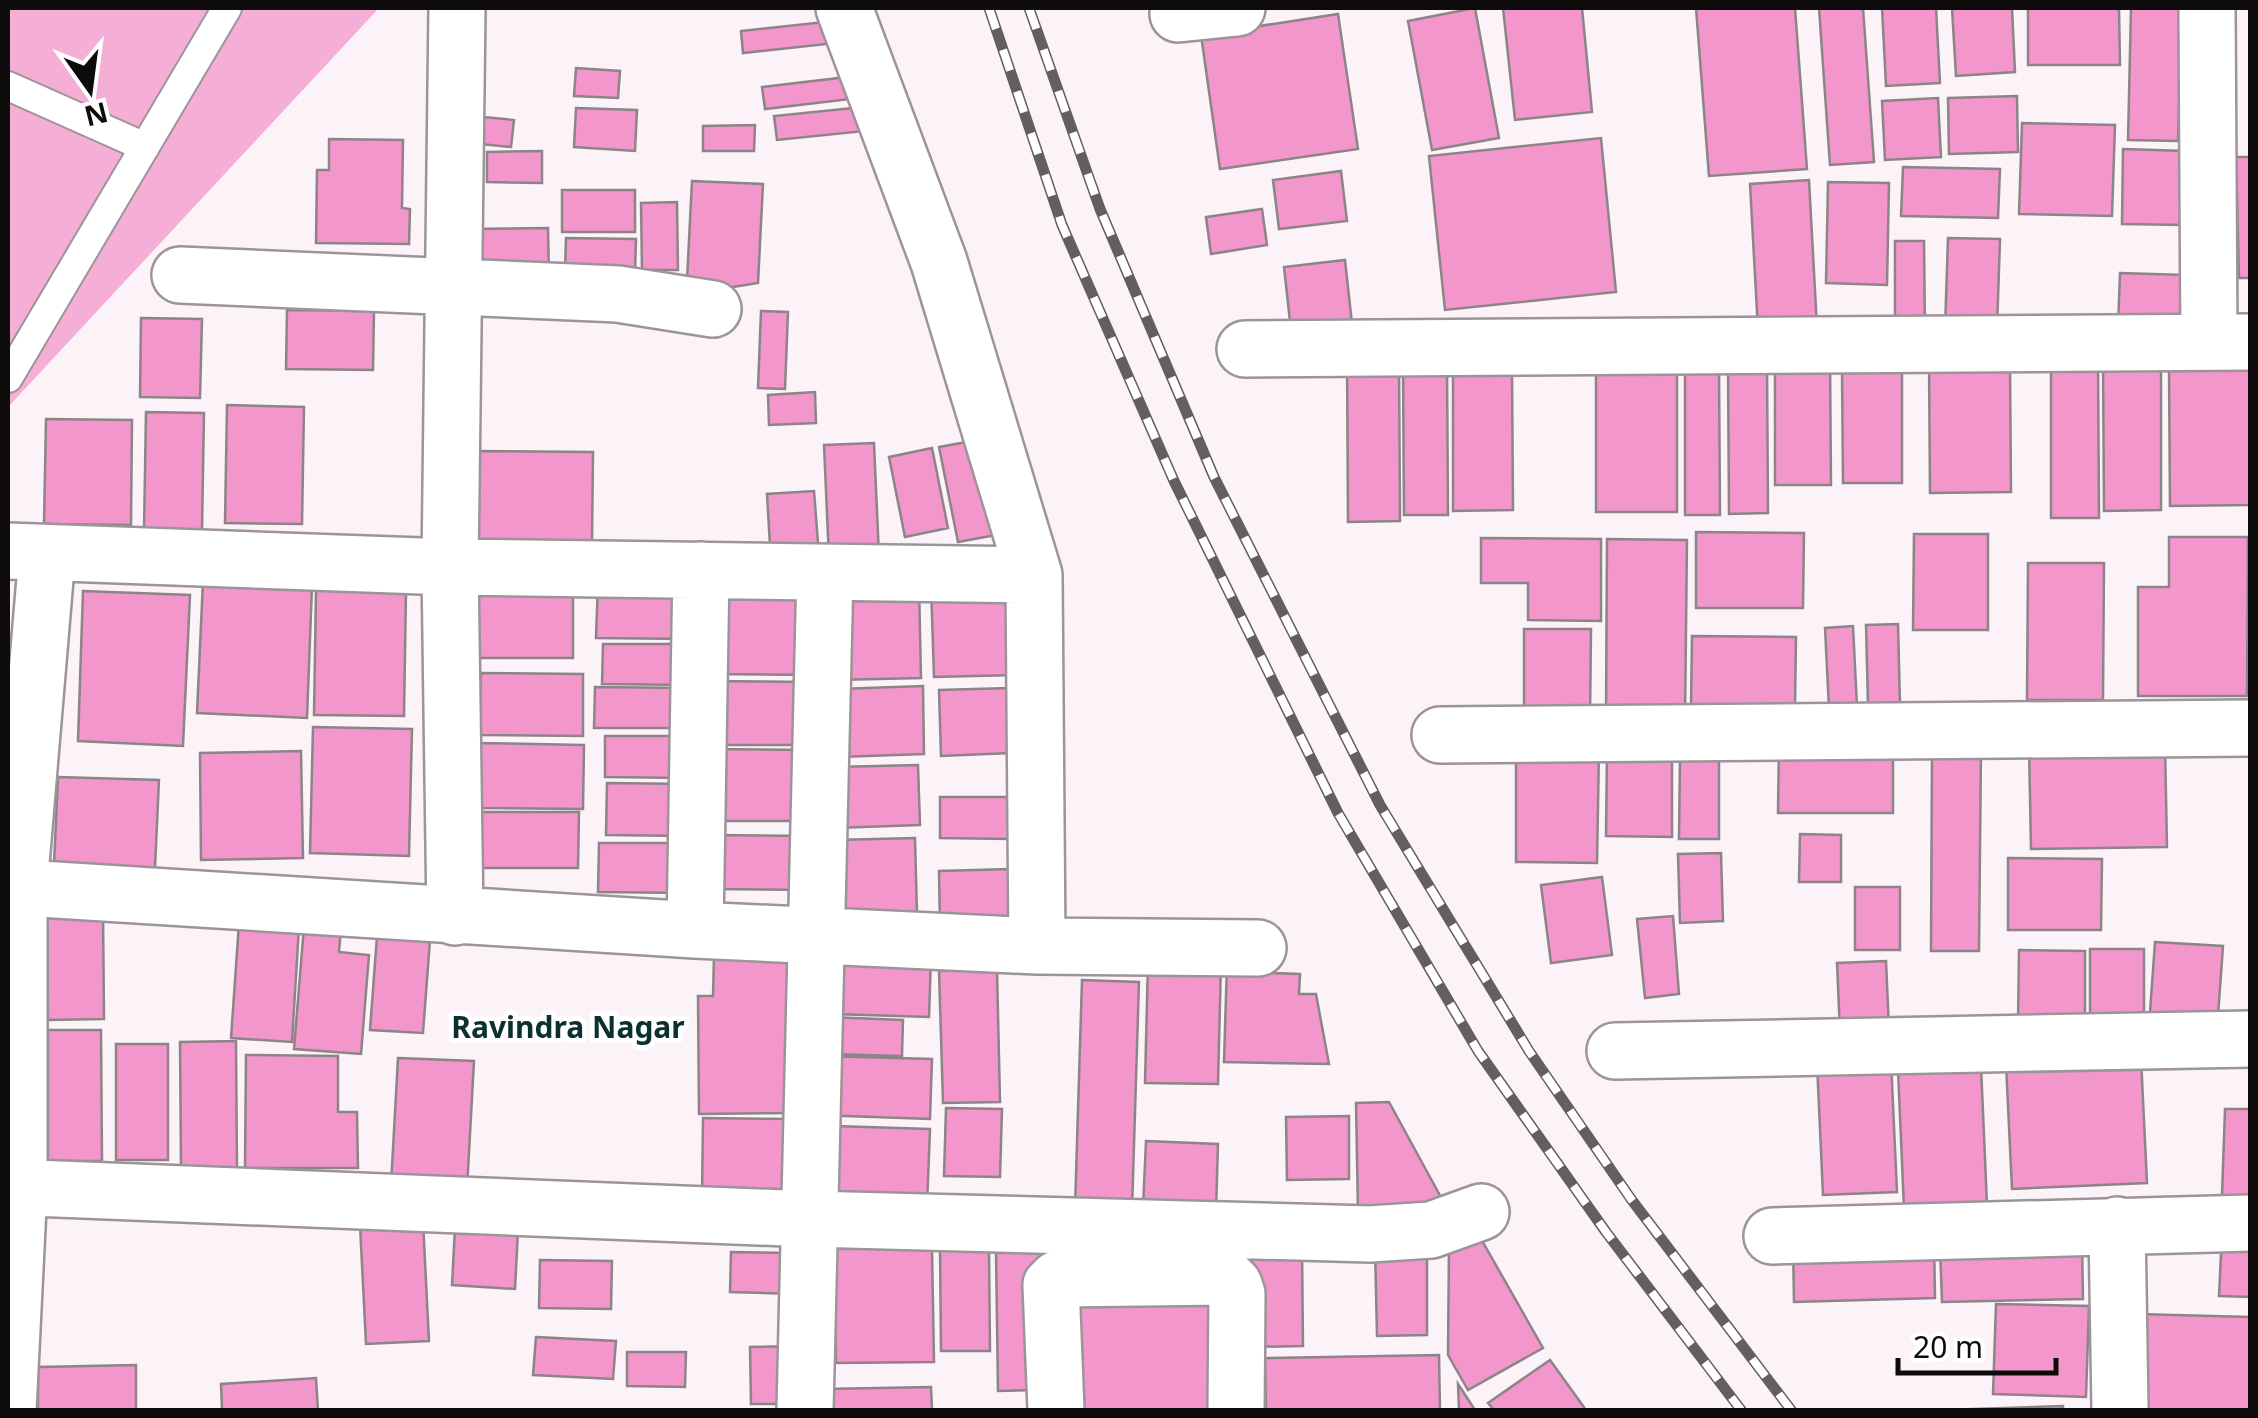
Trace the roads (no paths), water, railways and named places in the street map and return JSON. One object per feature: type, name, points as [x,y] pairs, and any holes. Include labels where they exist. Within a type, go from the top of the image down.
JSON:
[{"type":"street","points":[[455,917],[450,567],[457,8]]},
{"type":"street","points":[[844,8],[939,262],[1034,575],[1038,946]]},
{"type":"street","points":[[1178,14],[1237,8]]},
{"type":"street","points":[[1245,348],[2230,342],[2207,8]]},
{"type":"street","points":[[180,275],[618,294],[713,308]]},
{"type":"street","points":[[8,1410],[13,887],[27,553],[450,567],[1034,575]]},
{"type":"street","points":[[695,930],[701,570]]},
{"type":"street","points":[[805,1410],[825,573]]},
{"type":"street","points":[[1440,736],[2250,728]]},
{"type":"street","points":[[13,887],[695,930],[1038,946],[1258,948]]},
{"type":"street","points":[[1615,1051],[2250,1039]]},
{"type":"street","points":[[13,1187],[810,1219],[1370,1234],[1431,1230],[1481,1212]]},
{"type":"street","points":[[1772,1236],[2250,1223]]},
{"type":"street","points":[[2117,1224],[2120,1410]]},
{"type":"street","points":[[1056,1410],[1051,1285],[1058,1279],[1226,1278],[1234,1284],[1237,1294],[1236,1410]]},
{"type":"lane","points":[[8,378],[227,8]]},
{"type":"lane","points":[[8,86],[144,147]]},
{"type":"railway","points":[[989,8],[1062,225],[1174,481],[1338,813],[1478,1051],[1606,1232],[1741,1410]]},
{"type":"railway","points":[[1029,8],[1100,209],[1214,477],[1380,805],[1529,1051],[1631,1199],[1791,1410]]},
{"type":"district","name":"Ravindra Nagar","points":[[568,1026]]}]
